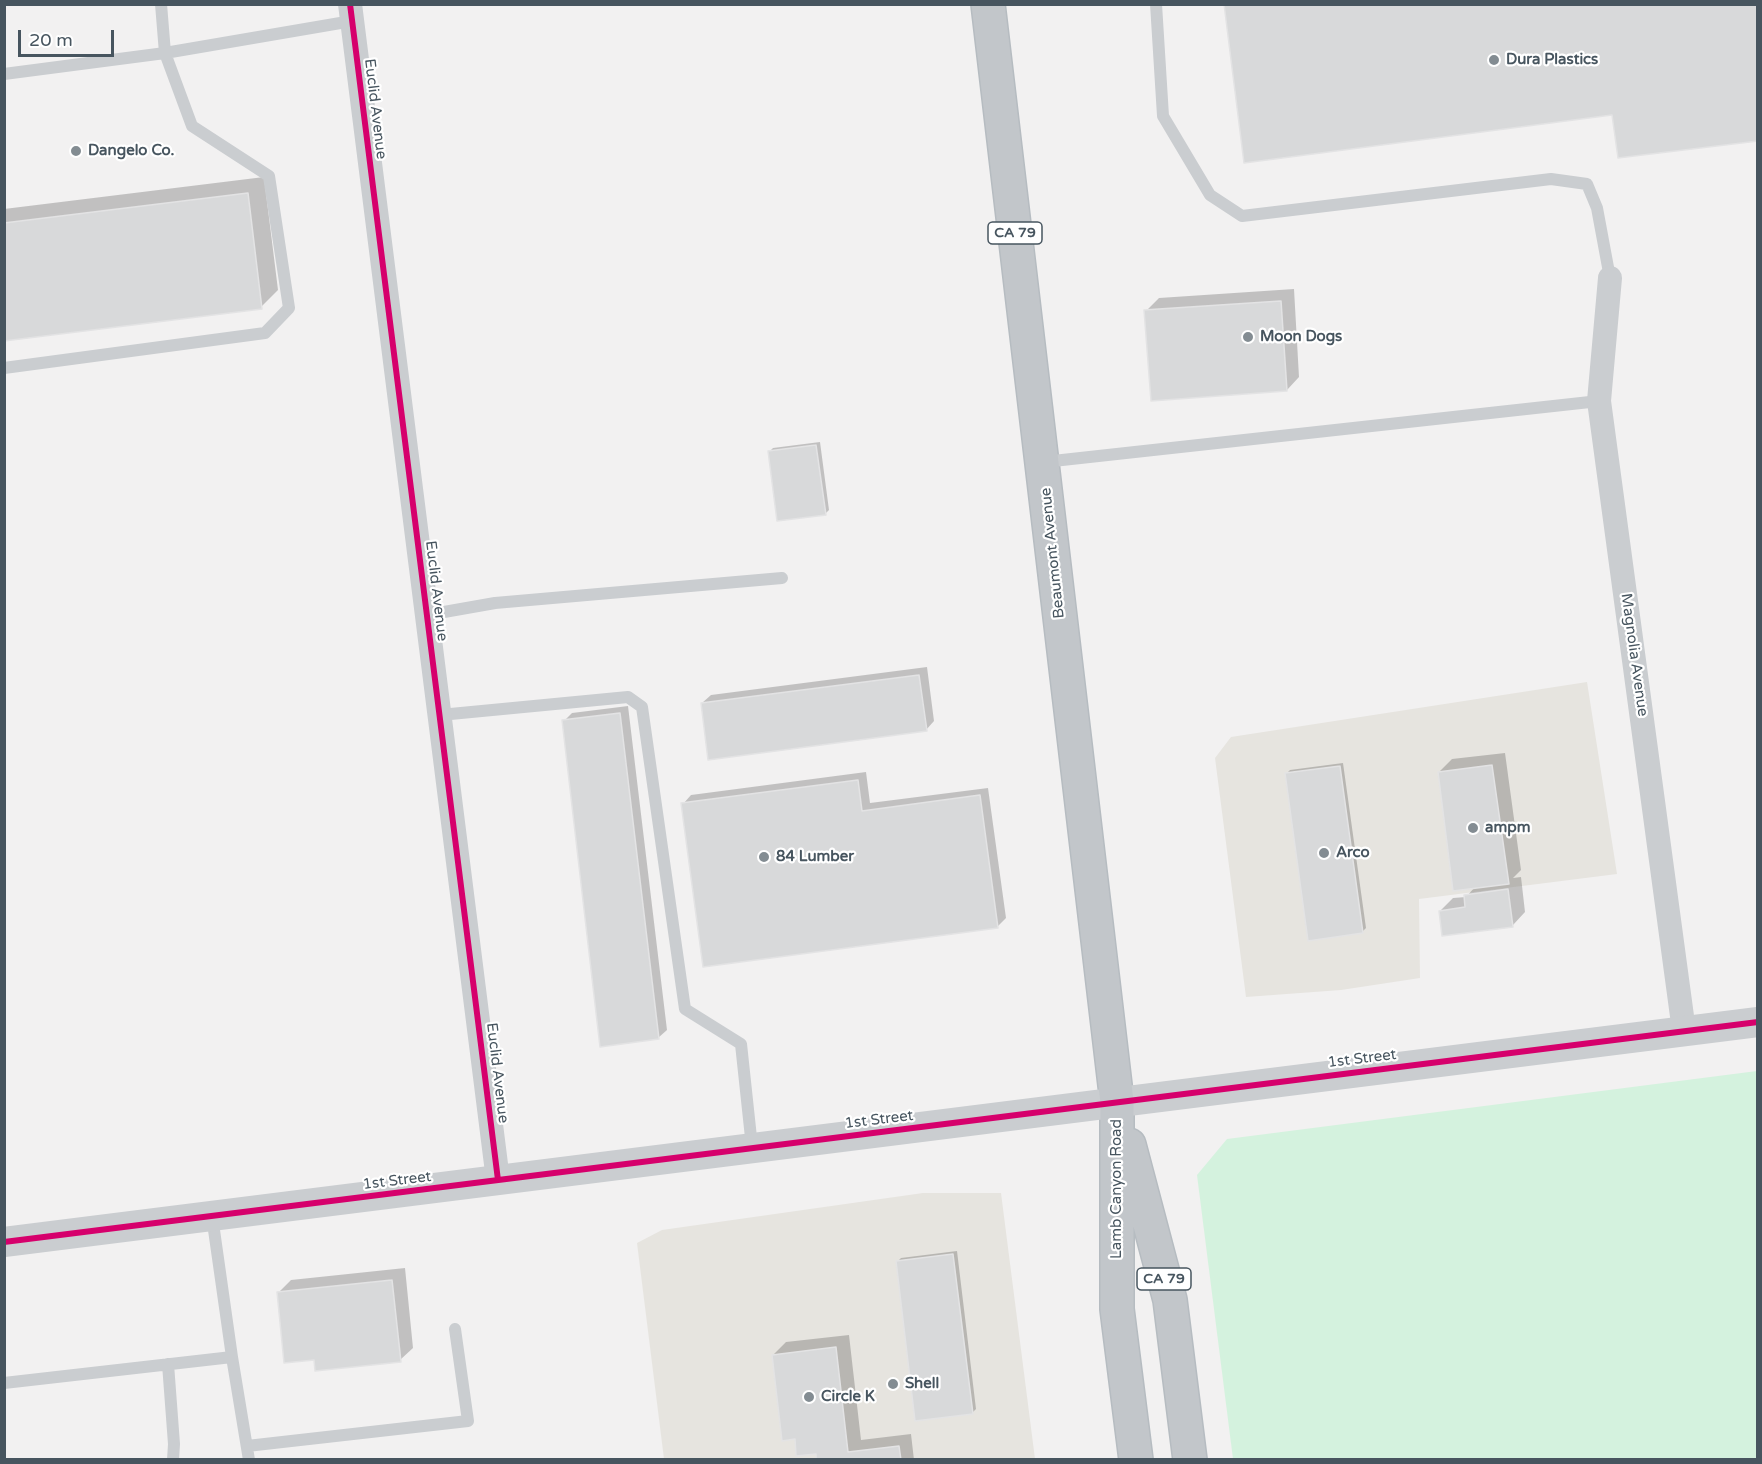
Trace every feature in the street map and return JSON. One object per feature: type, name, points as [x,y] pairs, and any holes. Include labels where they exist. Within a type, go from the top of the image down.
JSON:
[{"type":"highway","name":"Beaumont Avenue","points":[[988,4],[1117,1102]]},
{"type":"highway","name":"Lamb Canyon Road","points":[[1117,1102],[1117,1309],[1136,1460]]},
{"type":"highway","name":"Lamb Canyon Road","points":[[1117,1102],[1170,1300],[1190,1460]]},
{"type":"street","name":"Euclid Avenue","points":[[351,13],[498,1180]]},
{"type":"street","name":"Magnolia Avenue","points":[[1610,278],[1599,401],[1684,1031]]},
{"type":"street","name":"1st Street","points":[[4,1242],[1758,1022]]},
{"type":"lane","points":[[4,368],[265,333],[290,308],[269,177],[192,126],[165,52],[161,4]]},
{"type":"lane","points":[[1156,4],[1163,116],[1210,195],[1242,216],[1551,179],[1587,184],[1597,208],[1610,278]]},
{"type":"lane","points":[[4,74],[165,52],[351,13]]},
{"type":"lane","points":[[1043,462],[1599,401]]},
{"type":"lane","points":[[427,615],[495,603],[782,578]]},
{"type":"lane","points":[[440,715],[628,697],[642,707],[685,1009],[741,1044],[752,1148]]},
{"type":"lane","points":[[212,1216],[249,1460]]},
{"type":"lane","points":[[247,1446],[468,1421],[455,1329]]},
{"type":"lane","points":[[4,1383],[232,1357]]},
{"type":"lane","points":[[168,1364],[174,1444],[173,1460]]},
{"type":"shaded area","points":[[1587,682],[1617,874],[1419,899],[1420,978],[1341,990],[1246,997],[1215,758],[1231,737]]},
{"type":"shaded area","points":[[923,1193],[1001,1193],[1035,1459],[664,1459],[637,1243],[662,1230]]},
{"type":"green space","points":[[1757,1071],[1757,1459],[1233,1459],[1197,1175],[1227,1139]]},
{"type":"building","name":"Dura Plastics","points":[[1224,4],[1758,4],[1758,141],[1618,158],[1612,115],[1244,163]]},
{"type":"building","points":[[248,193],[262,309],[4,341],[4,223]]},
{"type":"building","points":[[1281,301],[1287,391],[1151,401],[1144,310]]},
{"type":"building","points":[[816,445],[826,515],[777,521],[768,451]]},
{"type":"building","points":[[919,675],[927,731],[708,760],[701,703]]},
{"type":"building","points":[[620,713],[659,1039],[600,1047],[562,720]]},
{"type":"building","name":"ampm","points":[[1492,765],[1509,884],[1453,891],[1438,772]]},
{"type":"building","name":"Arco","points":[[1340,766],[1363,933],[1308,941],[1285,773]]},
{"type":"building","points":[[858,780],[862,811],[980,795],[998,928],[703,967],[681,803]]},
{"type":"building","points":[[1508,889],[1513,927],[1442,936],[1439,911],[1465,907],[1464,895]]},
{"type":"building","points":[[953,1254],[973,1414],[915,1421],[896,1261]]},
{"type":"building","points":[[392,1280],[401,1362],[315,1371],[314,1360],[284,1363],[277,1292]]},
{"type":"building","name":"Circle K","points":[[836,1347],[848,1452],[899,1446],[901,1460],[816,1460],[816,1454],[796,1456],[795,1439],[782,1441],[772,1355]]},
{"type":"cycle path","points":[[350,4],[498,1180]]},
{"type":"cycle path","points":[[4,1242],[1758,1022]]},
{"type":"place","name":"Dura Plastics","points":[[1494,60]]},
{"type":"place","name":"Dangelo Co.","points":[[76,151]]},
{"type":"place","name":"Moon Dogs","points":[[1248,337]]},
{"type":"place","name":"ampm","points":[[1473,828]]},
{"type":"place","name":"Arco","points":[[1324,853]]},
{"type":"place","name":"84 Lumber","points":[[764,857]]},
{"type":"place","name":"Shell","points":[[893,1384]]},
{"type":"place","name":"Circle K","points":[[809,1397]]}]
